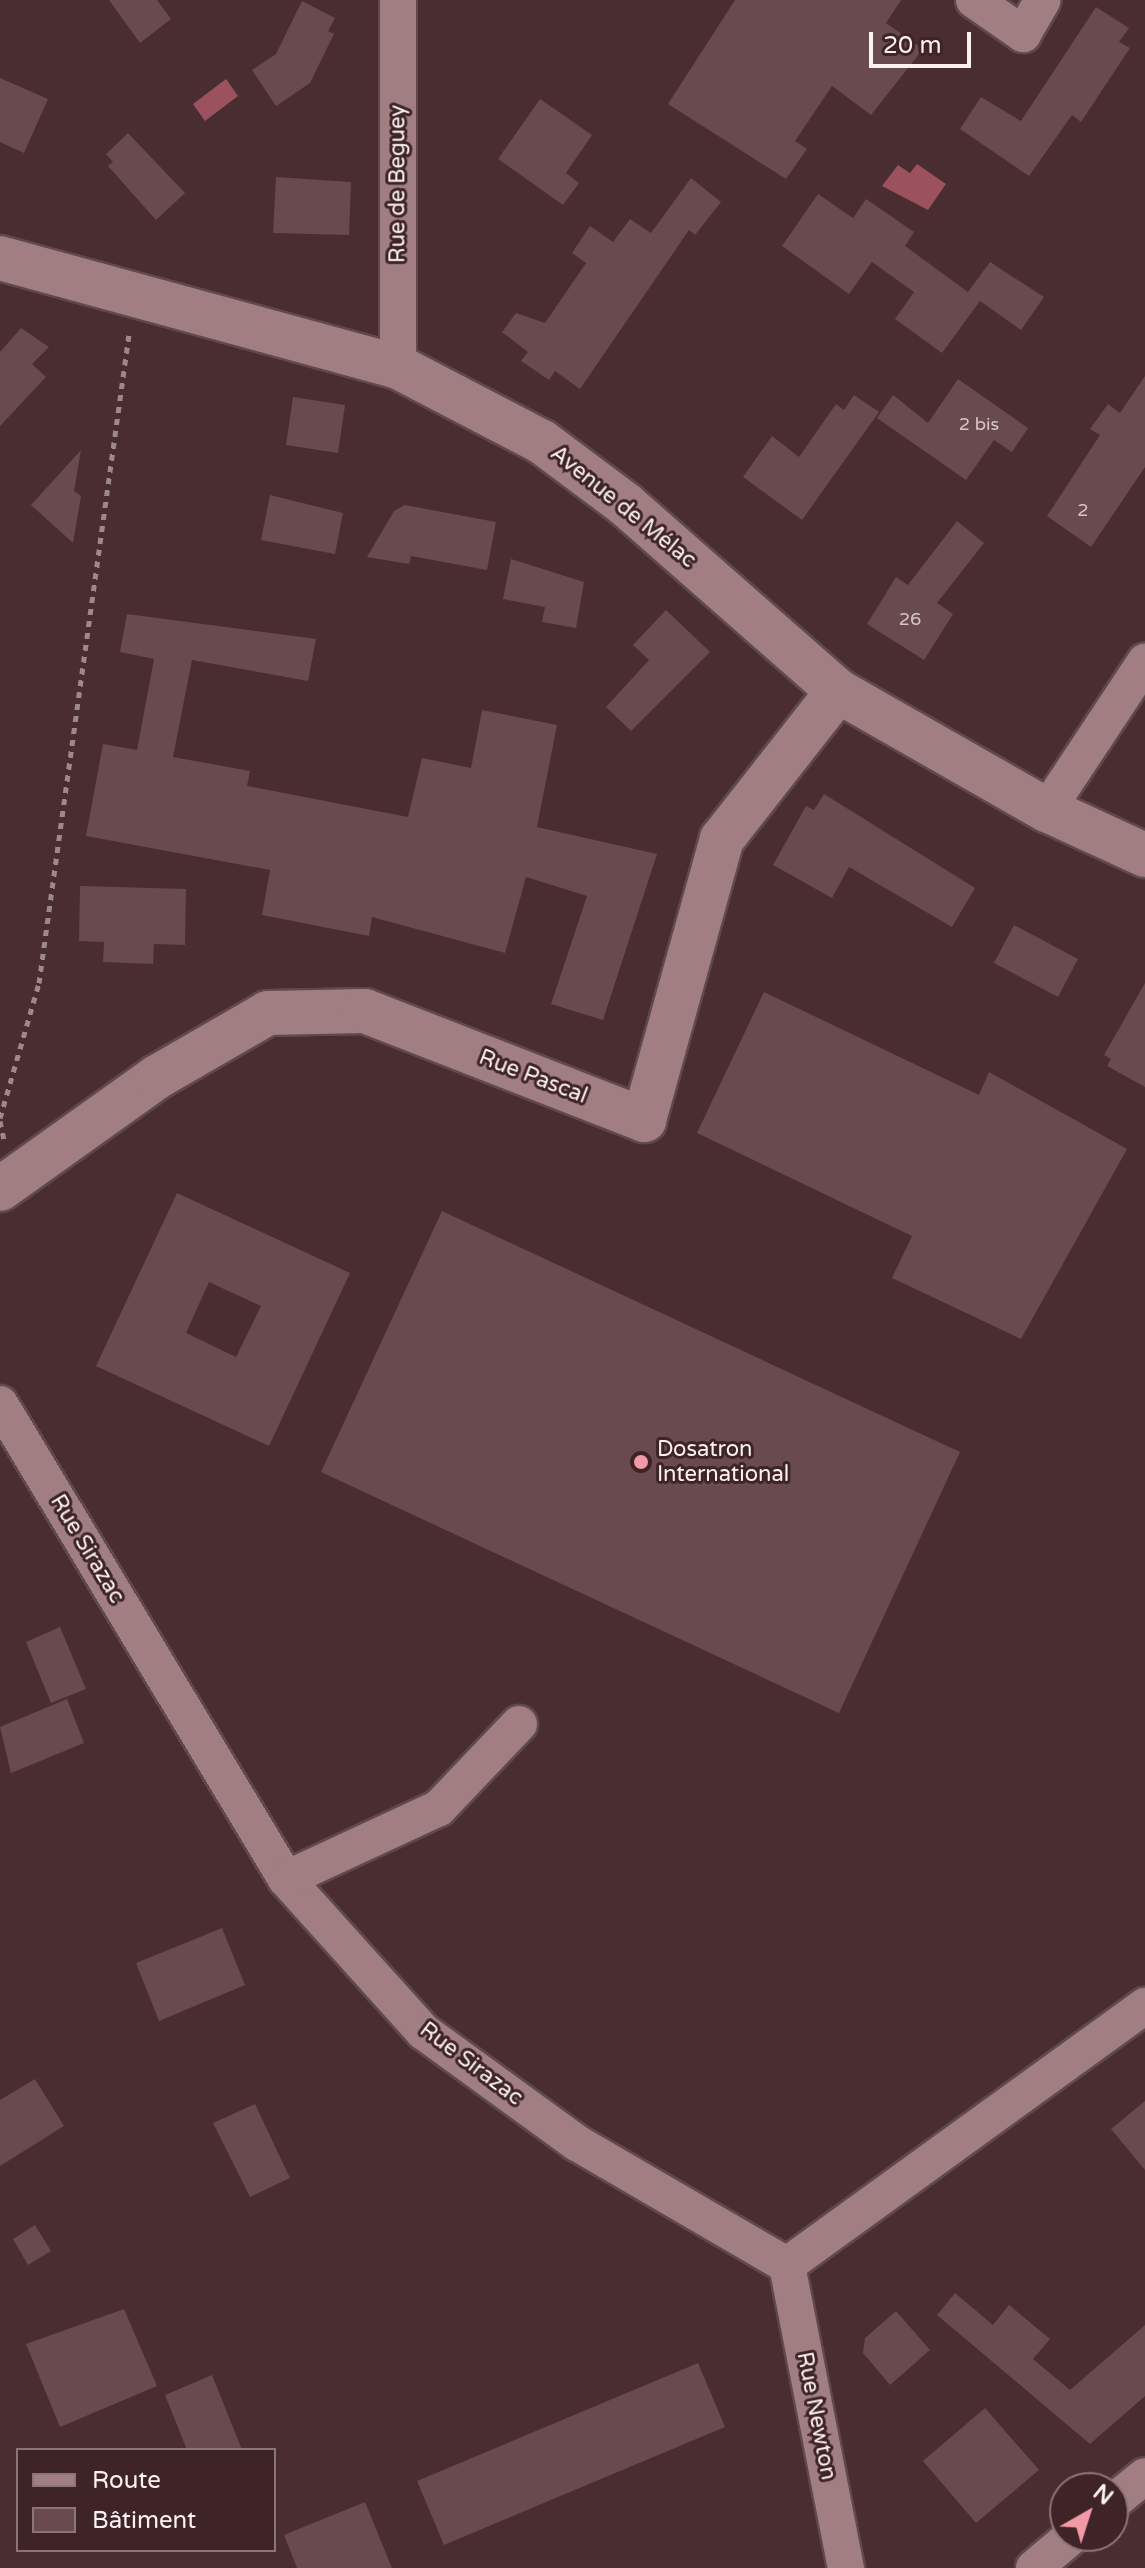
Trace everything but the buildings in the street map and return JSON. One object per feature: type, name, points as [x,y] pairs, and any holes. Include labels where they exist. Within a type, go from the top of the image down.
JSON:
[{"type":"street","name":"Rue de Beguey","points":[[398,0],[398,367]]},
{"type":"street","points":[[974,0],[1023,34],[1043,0]]},
{"type":"street","name":"Avenue de Mélac","points":[[0,258],[398,367],[554,451],[625,504],[838,691],[1047,810],[1145,855]]},
{"type":"street","points":[[1047,810],[1145,662]]},
{"type":"street","name":"Rue Pascal","points":[[0,1189],[157,1077],[268,1013],[365,1011],[644,1120],[722,839],[838,691]]},
{"type":"street","name":"Rue Sirazac","points":[[0,1404],[286,1879],[424,2032],[577,2143],[787,2265]]},
{"type":"street","points":[[286,1879],[439,1808],[519,1724]]},
{"type":"street","points":[[787,2265],[1145,2006]]},
{"type":"street","name":"Rue Newton","points":[[787,2265],[846,2568]]},
{"type":"street","points":[[1129,2489],[1145,2476]]},
{"type":"street","points":[[1034,2568],[1053,2552]]},
{"type":"path","points":[[0,1118],[39,983],[134,297]]},
{"type":"shaded area","points":[[226,79],[238,96],[205,121],[193,104]]},
{"type":"shaded area","points":[[917,164],[946,184],[928,210],[882,186],[898,165],[910,173]]},
{"type":"place","name":"Dosatron International","points":[[641,1462]]}]
